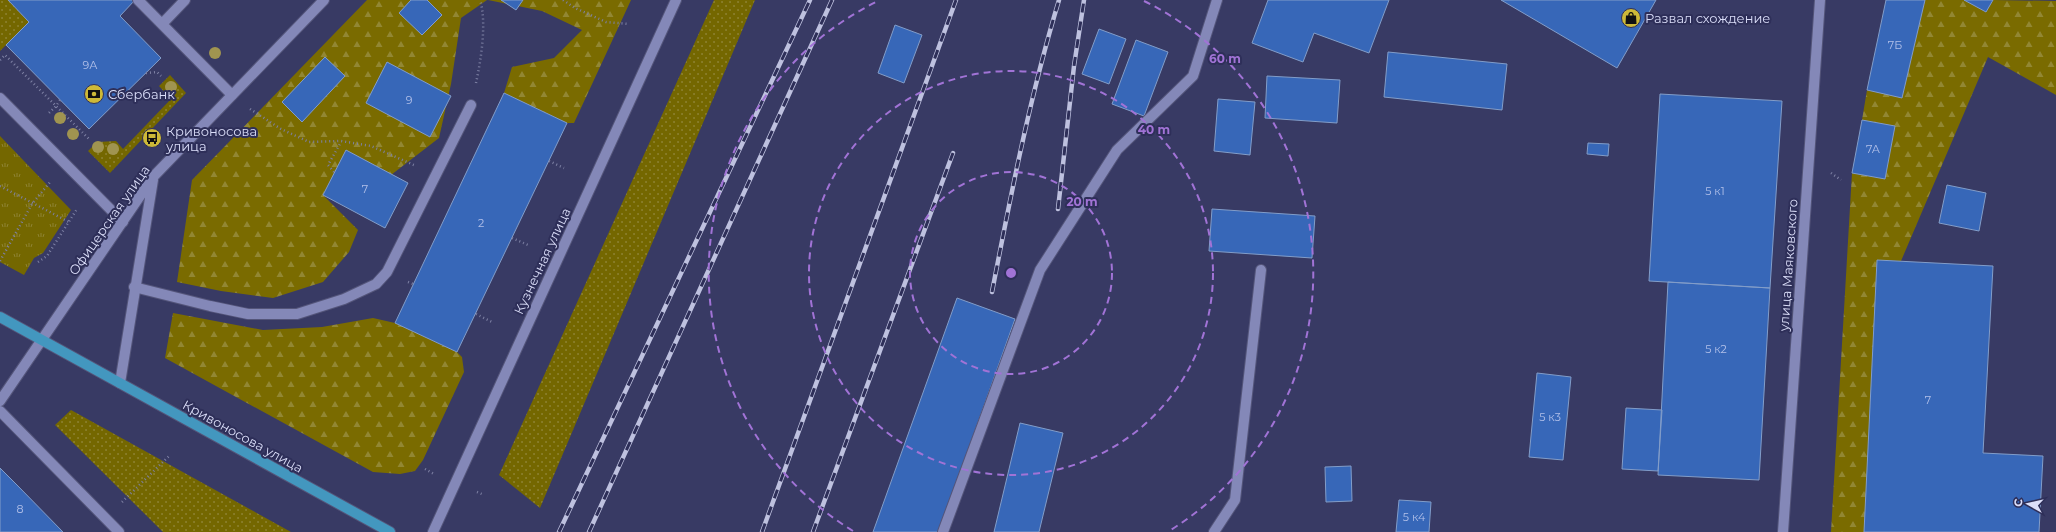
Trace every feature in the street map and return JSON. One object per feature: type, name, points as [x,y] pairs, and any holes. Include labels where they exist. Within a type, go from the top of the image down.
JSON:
[{"type":"main road","name":"Кривоносова улица","points":[[0,316],[390,532]]},
{"type":"street","points":[[138,0],[232,95]]},
{"type":"street","points":[[162,24],[185,0]]},
{"type":"street","name":"Офицерская улица","points":[[0,401],[153,176],[324,0]]},
{"type":"street","name":"Кузнечная улица","points":[[433,532],[676,0]]},
{"type":"street","points":[[943,532],[1040,270],[1117,150],[1193,76],[1216,0]]},
{"type":"street","name":"улица Маяковского","points":[[1783,532],[1820,0]]},
{"type":"street","points":[[0,98],[95,196],[123,222]]},
{"type":"street","points":[[134,287],[248,314],[297,314],[344,299],[376,284],[387,272],[471,105]]},
{"type":"street","points":[[120,383],[134,287],[153,176]]},
{"type":"street","points":[[1214,532],[1235,500],[1262,270]]},
{"type":"street","points":[[0,411],[119,532]]},
{"type":"path","points":[[471,105],[479,68],[483,10],[480,0]]},
{"type":"path","points":[[563,0],[575,8],[606,22],[629,24]]},
{"type":"path","points":[[0,60],[5,55],[89,139]]},
{"type":"path","points":[[146,73],[157,72],[161,76]]},
{"type":"path","points":[[232,95],[281,129],[309,142],[342,141],[371,146],[436,176]]},
{"type":"path","points":[[46,115],[60,100]]},
{"type":"path","points":[[334,172],[328,165],[342,141]]},
{"type":"path","points":[[549,161],[564,168]]},
{"type":"path","points":[[0,261],[32,204],[65,164]]},
{"type":"path","points":[[0,186],[69,222]]},
{"type":"path","points":[[38,262],[47,256],[77,210],[95,196]]},
{"type":"path","points":[[512,238],[528,245]]},
{"type":"path","points":[[476,314],[492,322]]},
{"type":"path","points":[[106,519],[169,456]]},
{"type":"green space","points":[[0,0],[8,0],[29,22],[0,51]]},
{"type":"green space","points":[[367,0],[487,0],[461,18],[451,84],[439,138],[391,175],[346,151],[323,195],[358,230],[349,252],[323,282],[273,298],[221,291],[177,282],[192,180]]},
{"type":"green space","points":[[488,0],[631,0],[574,123],[567,123],[504,93],[512,67],[554,58],[582,30],[542,11]]},
{"type":"green space","points":[[714,0],[755,0],[540,508],[499,475]]},
{"type":"green space","points":[[1925,0],[1964,0],[1986,12],[1993,0],[2056,1],[2056,95],[1988,57],[1901,261],[1877,260],[1864,532],[1831,532],[1852,173],[1885,179],[1895,126],[1862,120],[1867,90],[1902,97]]},
{"type":"green space","points":[[170,75],[186,93],[110,173],[88,151],[97,142],[116,141],[123,149],[171,99],[159,86]]},
{"type":"green space","points":[[0,136],[71,210],[43,253],[34,258],[24,275],[0,262]]},
{"type":"green space","points":[[173,313],[263,330],[322,327],[373,318],[395,323],[457,352],[462,357],[464,372],[423,460],[415,471],[400,474],[373,472],[165,358]]},
{"type":"green space","points":[[71,410],[291,532],[163,532],[55,425]]},
{"type":"building","points":[[8,0],[135,0],[120,16],[161,58],[89,129],[6,45],[29,22]]},
{"type":"building","points":[[411,0],[427,0],[442,15],[422,35],[399,13]]},
{"type":"building","points":[[501,0],[523,0],[516,10]]},
{"type":"building","points":[[1268,0],[1389,0],[1369,53],[1314,33],[1303,62],[1252,43]]},
{"type":"building","points":[[1501,0],[1656,0],[1617,68]]},
{"type":"building","points":[[1886,0],[1925,0],[1902,98],[1867,90]]},
{"type":"building","points":[[1964,0],[1993,0],[1986,12]]},
{"type":"building","points":[[895,25],[922,35],[904,83],[878,73]]},
{"type":"building","points":[[1099,29],[1126,39],[1109,84],[1082,74]]},
{"type":"building","points":[[1136,40],[1168,52],[1144,116],[1112,104]]},
{"type":"building","points":[[1388,52],[1507,64],[1502,110],[1384,97]]},
{"type":"building","points":[[325,57],[345,76],[302,122],[282,102]]},
{"type":"building","points":[[387,62],[451,96],[430,137],[366,103]]},
{"type":"building","points":[[1267,76],[1340,80],[1337,123],[1265,118]]},
{"type":"building","points":[[504,93],[567,123],[457,352],[395,323]]},
{"type":"building","points":[[1660,94],[1782,101],[1770,288],[1649,281]]},
{"type":"building","points":[[1218,99],[1255,102],[1250,155],[1214,151]]},
{"type":"building","points":[[1862,120],[1895,126],[1885,179],[1852,173]]},
{"type":"building","points":[[1588,143],[1609,144],[1608,156],[1587,154]]},
{"type":"building","points":[[346,150],[408,183],[385,228],[323,195]]},
{"type":"building","points":[[1947,185],[1986,193],[1979,231],[1939,223]]},
{"type":"building","points":[[1212,209],[1315,216],[1312,258],[1209,251]]},
{"type":"building","points":[[1877,260],[1993,266],[1983,453],[2043,456],[2039,532],[1864,532]]},
{"type":"building","points":[[1668,282],[1770,288],[1759,480],[1658,475]]},
{"type":"building","points":[[957,298],[1015,319],[939,532],[873,532]]},
{"type":"building","points":[[1537,373],[1571,377],[1563,460],[1529,457]]},
{"type":"building","points":[[1626,408],[1662,410],[1658,471],[1622,469]]},
{"type":"building","points":[[1020,423],[1063,433],[1039,532],[994,532]]},
{"type":"building","points":[[1351,466],[1352,501],[1326,502],[1325,467]]},
{"type":"building","points":[[0,468],[17,485],[63,532],[0,532]]},
{"type":"building","points":[[1399,500],[1431,502],[1429,532],[1396,532]]},
{"type":"railway","points":[[559,532],[810,0]]},
{"type":"railway","points":[[589,532],[832,0]]},
{"type":"railway","points":[[762,532],[956,0]]},
{"type":"railway","points":[[992,292],[1030,109],[1059,0]]},
{"type":"railway","points":[[1058,209],[1074,66],[1084,0]]},
{"type":"railway","points":[[813,532],[953,153]]},
{"type":"place","name":"Развал схождение","points":[[1631,18]]},
{"type":"place","name":"Сбербанк","points":[[94,94]]},
{"type":"place","name":"Кривоносова улица","points":[[152,138]]}]
